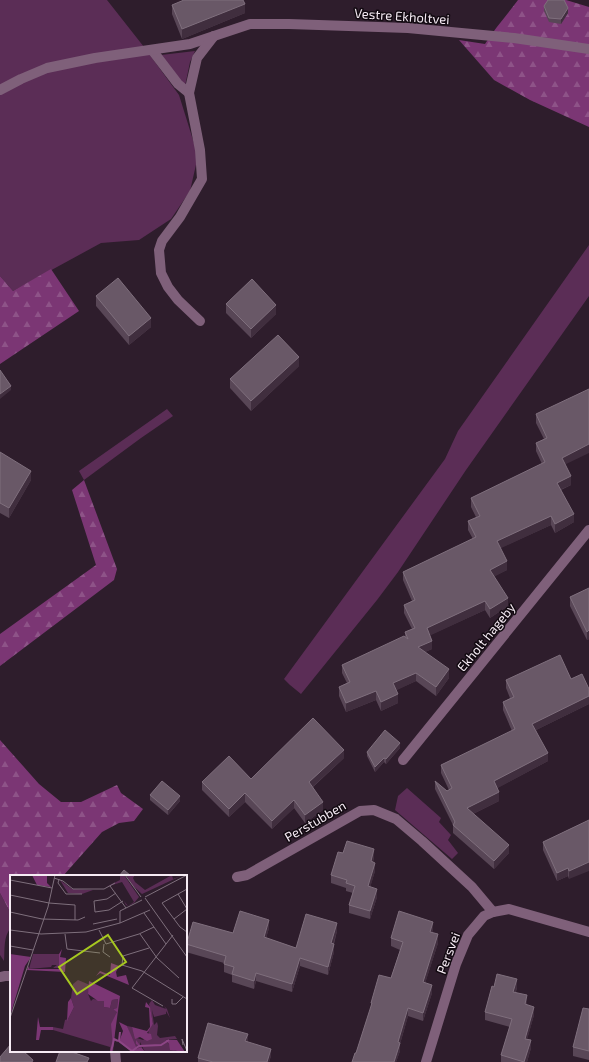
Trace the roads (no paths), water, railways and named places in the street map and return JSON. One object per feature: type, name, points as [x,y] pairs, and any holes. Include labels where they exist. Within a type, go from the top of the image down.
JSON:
[{"type":"street","name":"Vestre Ekholtvei","points":[[0,90],[47,68],[95,58],[190,44],[250,24],[408,28],[514,38],[589,49]]},
{"type":"street","points":[[200,320],[178,300],[168,287],[161,273],[159,250],[162,241],[180,217],[202,179],[200,150],[189,93],[197,58],[214,36]]},
{"type":"street","points":[[152,50],[178,84],[189,93]]},
{"type":"street","name":"Ekholt hageby","points":[[403,760],[589,530]]},
{"type":"street","name":"Perstubben","points":[[237,877],[247,875],[360,811],[374,810],[396,819],[422,840],[472,887],[492,912]]},
{"type":"street","points":[[492,912],[508,909],[589,932]]},
{"type":"street","name":"Persvei","points":[[426,1062],[456,964],[468,935],[484,916],[492,912]]},
{"type":"street","points":[[0,977],[10,976]]},
{"type":"street","points":[[115,1052],[116,1062]]}]
